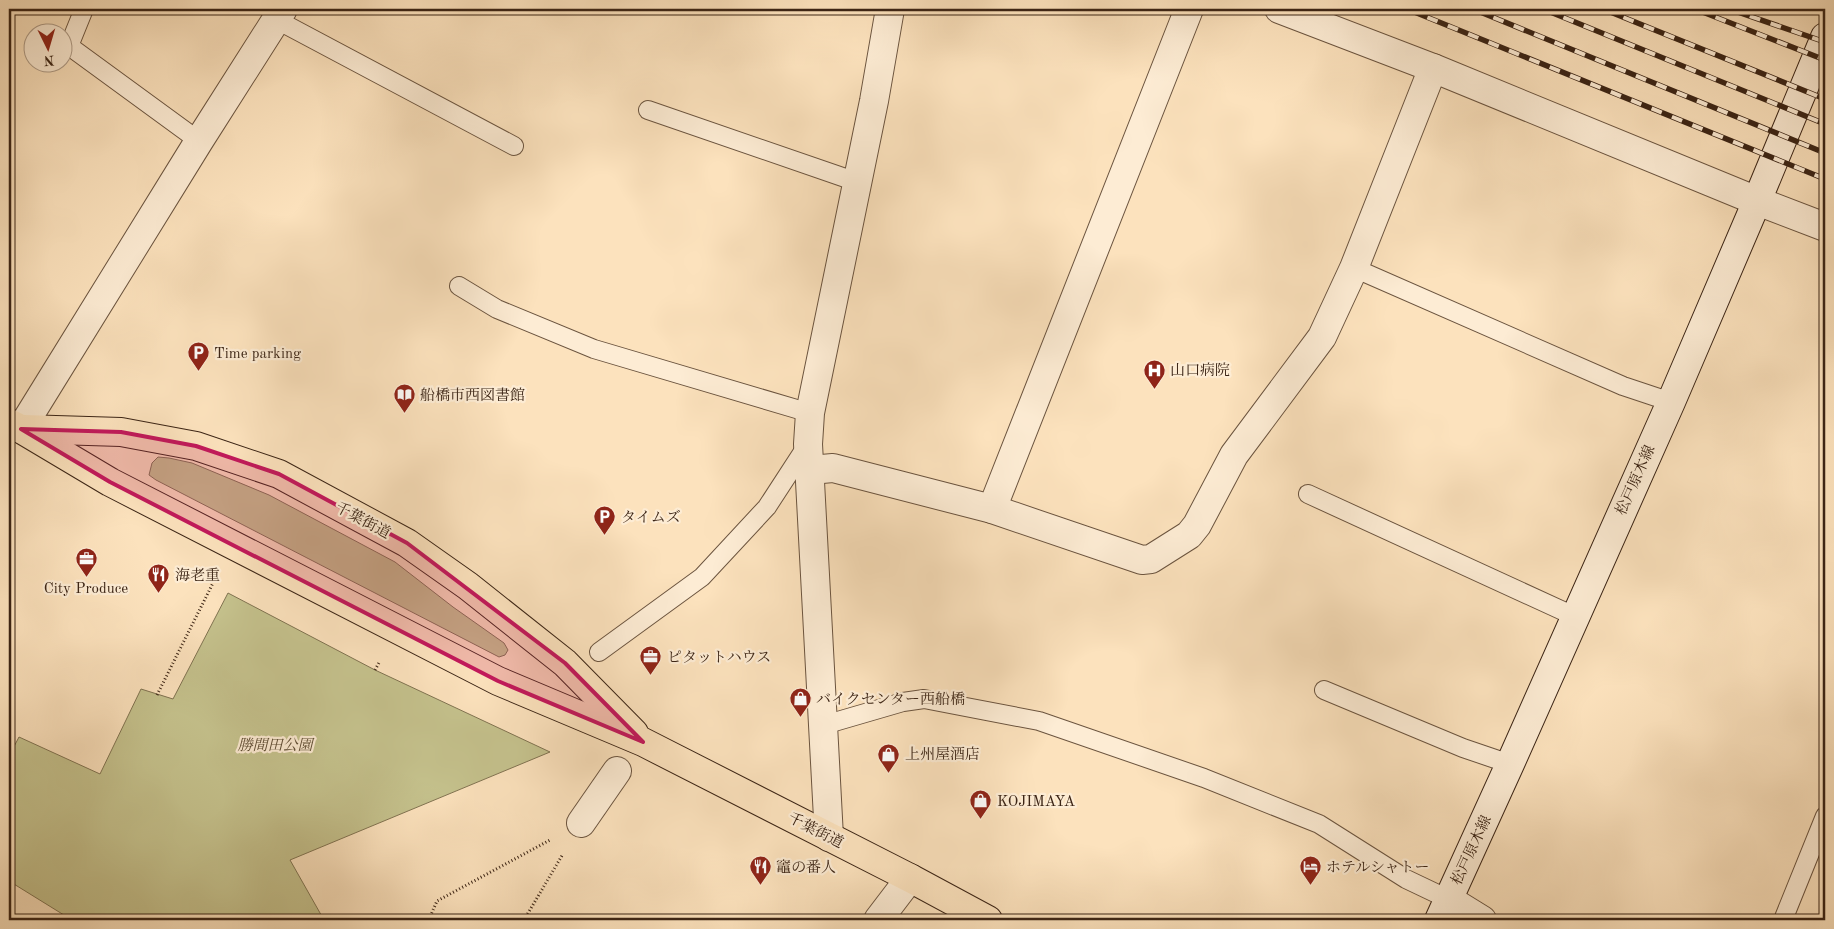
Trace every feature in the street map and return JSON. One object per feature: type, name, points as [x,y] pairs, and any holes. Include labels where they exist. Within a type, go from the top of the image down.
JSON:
[{"type":"highway","name":"千葉街道","points":[[15,426],[122,432],[196,446],[279,474],[407,543],[468,586],[565,663],[644,742]]},
{"type":"highway","name":"千葉街道","points":[[15,426],[110,482],[498,681],[644,742],[988,920]]},
{"type":"street","points":[[829,837],[809,457],[810,413],[874,101],[890,9]]},
{"type":"street","points":[[992,509],[1189,9]]},
{"type":"street","points":[[1279,9],[1432,68],[1825,227]]},
{"type":"street","points":[[15,426],[280,14]]},
{"type":"street","name":"松戸原木線","points":[[1443,910],[1510,764],[1670,402],[1757,201],[1825,37]]},
{"type":"street","points":[[809,457],[833,468],[992,509],[1142,560],[1151,559],[1189,535],[1197,525],[1234,455],[1322,337],[1354,268],[1432,68]]},
{"type":"street","points":[[581,823],[617,771]]},
{"type":"street","points":[[878,920],[910,878]]},
{"type":"street","points":[[1443,910],[1482,920]]},
{"type":"lane","points":[[84,9],[68,46],[199,141]]},
{"type":"lane","points":[[280,14],[514,146]]},
{"type":"lane","points":[[648,110],[857,182]]},
{"type":"lane","points":[[1354,268],[1623,386],[1670,402]]},
{"type":"lane","points":[[458,286],[497,309],[594,349],[810,413]]},
{"type":"lane","points":[[600,652],[702,577],[809,457]]},
{"type":"lane","points":[[1308,494],[1574,616]]},
{"type":"lane","points":[[1324,690],[1463,748],[1510,764]]},
{"type":"lane","points":[[824,725],[903,702],[924,699],[1039,721],[1204,778],[1319,824],[1406,880],[1443,910]]},
{"type":"lane","points":[[1783,920],[1825,816]]},
{"type":"path","points":[[157,695],[216,577]]},
{"type":"path","points":[[375,670],[382,658]]},
{"type":"path","points":[[425,920],[429,919],[437,901],[581,823]]},
{"type":"path","points":[[524,920],[547,882]]},
{"type":"highlighted area","points":[[21,429],[121,432],[196,446],[279,474],[407,543],[565,663],[643,742],[498,681],[110,482]]},
{"type":"green space","points":[[158,457],[192,463],[269,495],[395,562],[453,607],[504,643],[508,650],[505,655],[499,657],[156,480],[149,475],[152,463]]},
{"type":"green space","name":"勝間田公園","points":[[228,593],[375,670],[550,752],[290,860],[324,920],[72,920],[9,881],[9,756],[19,737],[100,774],[141,689],[173,699]]},
{"type":"railway","points":[[1407,9],[1825,179]]},
{"type":"railway","points":[[1473,9],[1825,153]]},
{"type":"railway","points":[[1543,9],[1825,124]]},
{"type":"railway","points":[[1603,9],[1825,99]]},
{"type":"railway","points":[[1695,9],[1825,60]]},
{"type":"railway","points":[[1729,9],[1825,42]]},
{"type":"place","name":"Time parking","points":[[198,372]]},
{"type":"place","name":"山口病院","points":[[1154,389]]},
{"type":"place","name":"船橋市西図書館","points":[[404,414]]},
{"type":"place","name":"タイムズ","points":[[605,536]]},
{"type":"place","name":"City Produce","points":[[86,578]]},
{"type":"place","name":"海老重","points":[[159,594]]},
{"type":"place","name":"ピタットハウス","points":[[651,676]]},
{"type":"place","name":"バイクセンター西船橋","points":[[800,718]]},
{"type":"place","name":"上州屋酒店","points":[[889,773]]},
{"type":"place","name":"KOJIMAYA","points":[[981,820]]},
{"type":"place","name":"竈の番人","points":[[760,886]]},
{"type":"place","name":"ホテルシャトー","points":[[1310,886]]}]
